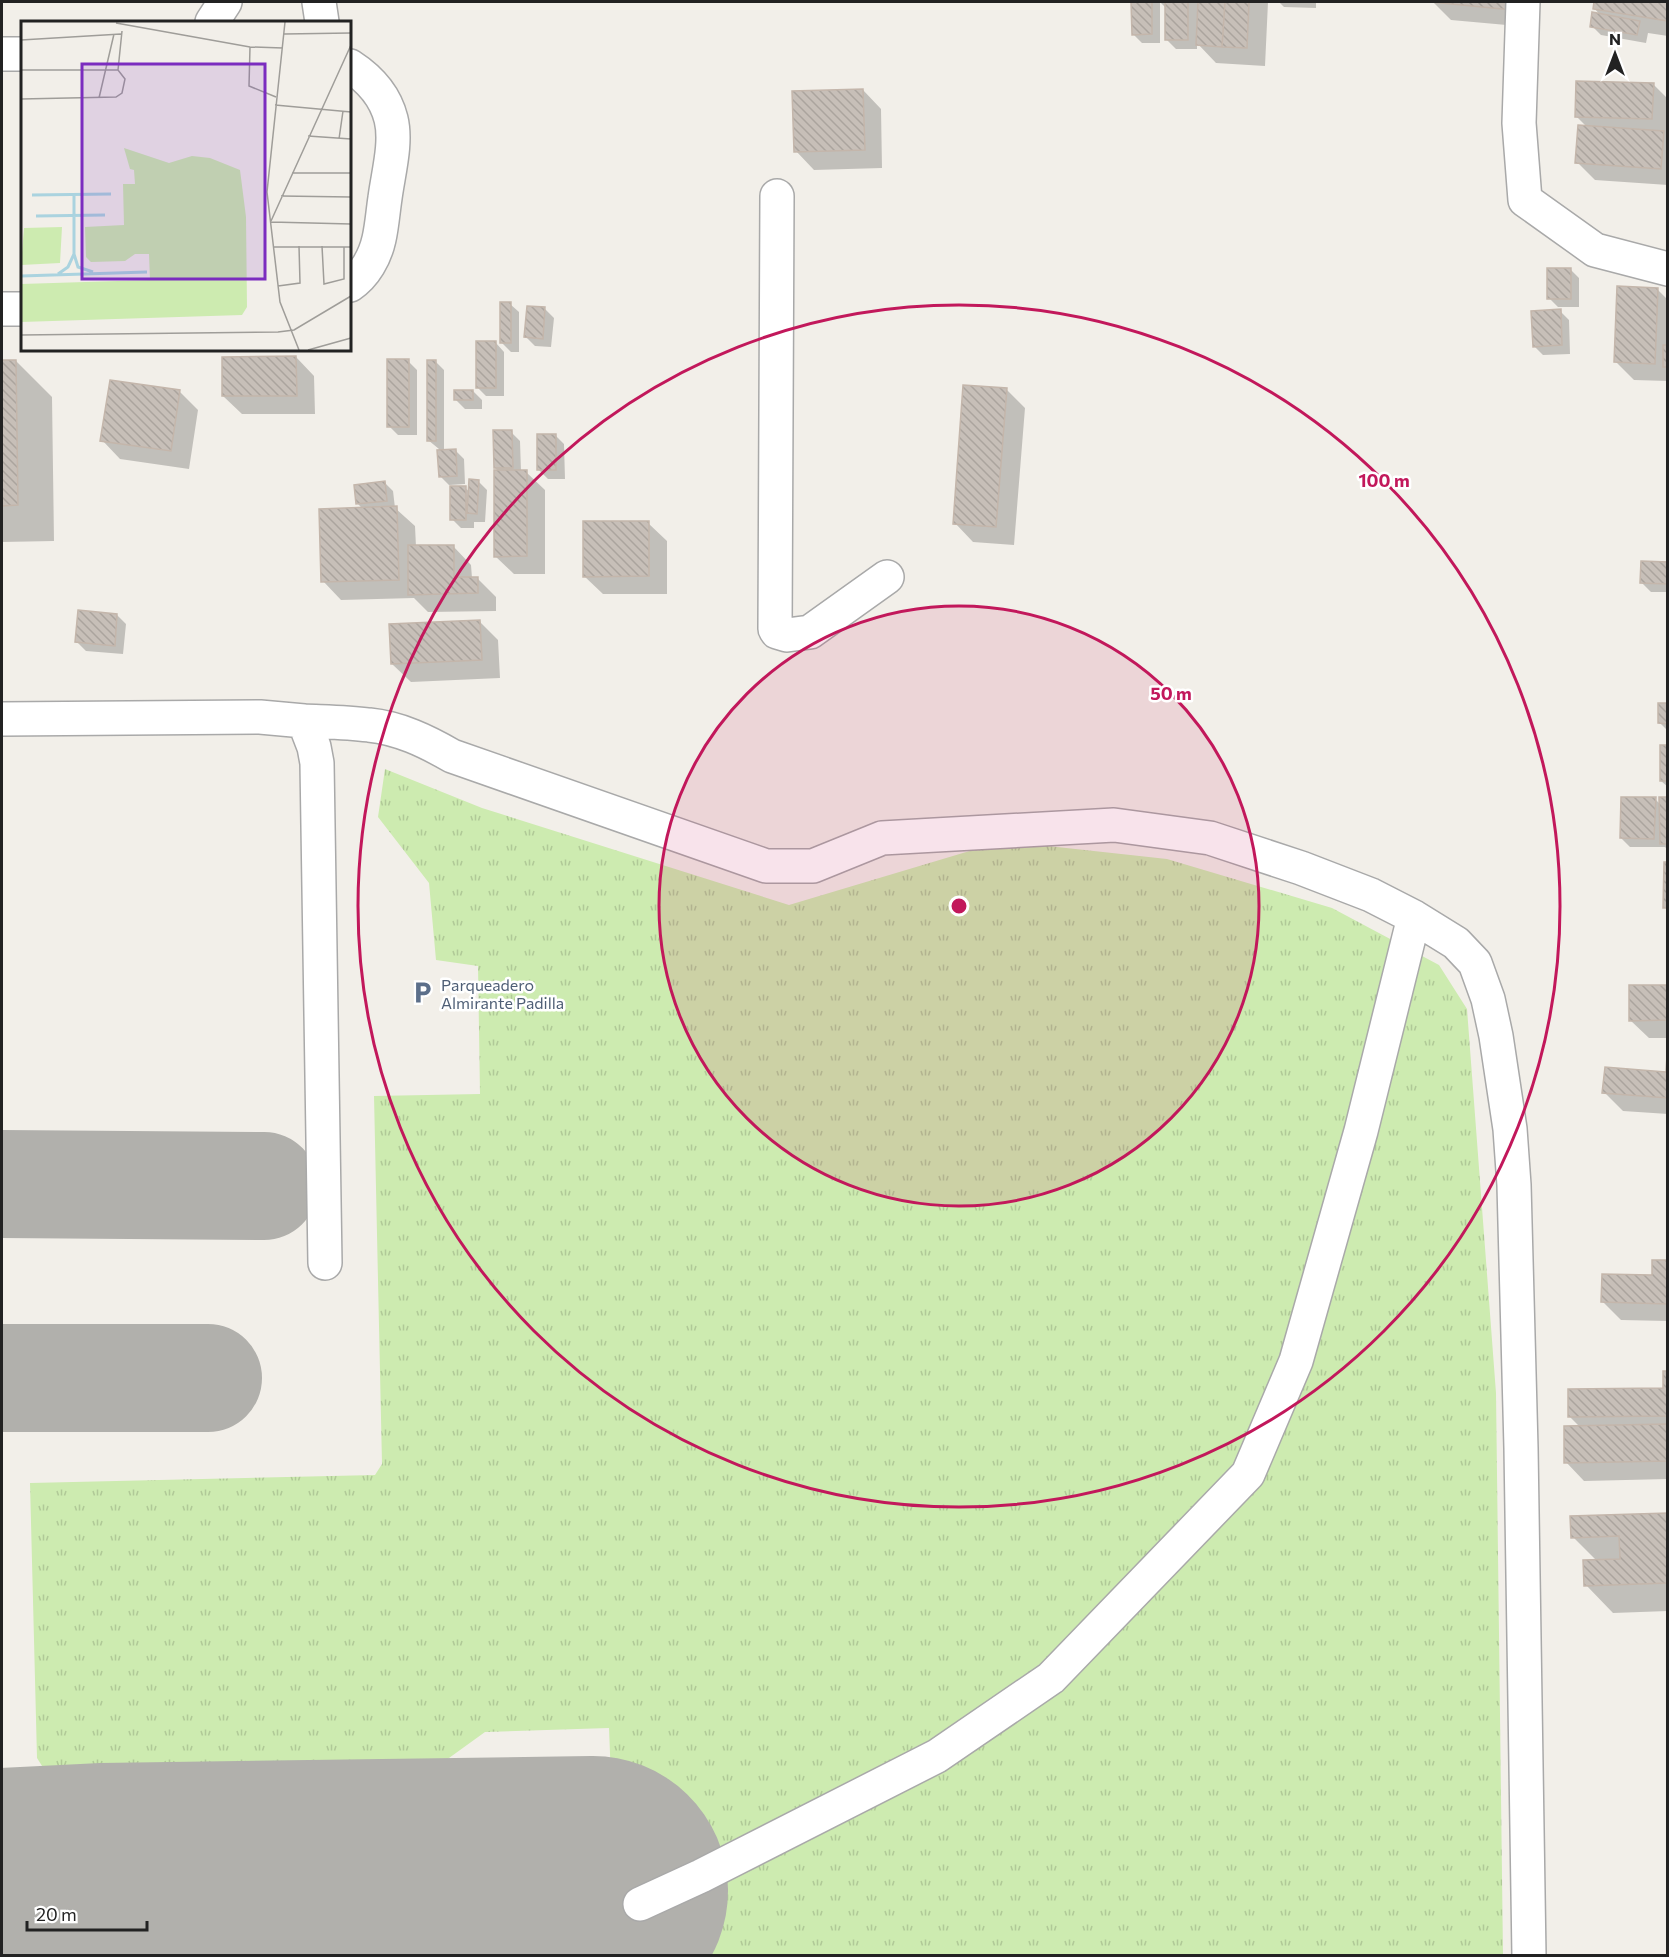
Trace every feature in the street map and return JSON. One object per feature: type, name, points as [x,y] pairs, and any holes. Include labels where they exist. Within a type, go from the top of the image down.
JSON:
[{"type":"street","points":[[213,21],[225,2]]},
{"type":"street","points":[[319,2],[322,21]]},
{"type":"street","points":[[1523,2],[1519,123],[1525,200],[1595,250],[1668,269]]},
{"type":"street","points":[[2,54],[21,54]]},
{"type":"street","points":[[351,67],[364,75],[378,89],[386,103],[392,122],[393,141],[379,240],[368,267],[351,284]]},
{"type":"street","points":[[777,196],[775,629],[787,635],[810,632],[887,577]]},
{"type":"street","points":[[2,309],[21,309]]},
{"type":"street","points":[[2,719],[260,717],[371,725],[427,741],[452,756],[766,866],[813,866],[882,838],[1114,825],[1210,838],[1301,868],[1371,895],[1414,917],[1456,943],[1475,963],[1488,999],[1510,1130],[1521,1460],[1529,1956]]},
{"type":"street","points":[[303,721],[314,747],[317,763],[317,881],[325,1263]]},
{"type":"street","points":[[640,1904],[711,1871],[937,1756],[1051,1678],[1248,1474],[1296,1361],[1361,1131],[1414,917]]},
{"type":"green space","points":[[385,769],[482,808],[789,905],[1003,841],[1167,859],[1332,908],[1439,965],[1467,1009],[1496,1393],[1503,1955],[618,1955],[609,1728],[485,1732],[395,1797],[86,1803],[56,1788],[37,1758],[30,1483],[375,1475],[382,1464],[374,1096],[480,1094],[478,966],[436,960],[429,883],[378,817]]},
{"type":"building","points":[[1131,2],[1152,2],[1152,34],[1132,35]]},
{"type":"building","points":[[1165,2],[1188,2],[1188,40],[1165,40]]},
{"type":"building","points":[[1198,2],[1225,2],[1222,47],[1196,45]]},
{"type":"building","points":[[1225,2],[1249,2],[1247,48],[1222,47]]},
{"type":"building","points":[[1431,2],[1513,2],[1512,10]]},
{"type":"building","points":[[1594,2],[1668,2],[1668,21],[1593,9]]},
{"type":"building","points":[[1592,12],[1640,21],[1637,35],[1590,27]]},
{"type":"building","points":[[1576,81],[1654,83],[1652,119],[1575,117]]},
{"type":"building","points":[[863,89],[865,150],[794,152],[792,91]]},
{"type":"building","points":[[1578,125],[1664,131],[1661,169],[1575,163]]},
{"type":"building","points":[[1547,268],[1571,268],[1571,299],[1547,299]]},
{"type":"building","points":[[1617,286],[1658,288],[1655,364],[1614,362]]},
{"type":"building","points":[[500,302],[511,302],[511,343],[500,343]]},
{"type":"building","points":[[527,306],[545,307],[543,339],[524,337]]},
{"type":"building","points":[[1561,309],[1562,345],[1533,347],[1531,311]]},
{"type":"building","points":[[476,341],[496,341],[496,388],[476,388]]},
{"type":"building","points":[[1663,345],[1668,345],[1668,367],[1663,367]]},
{"type":"building","points":[[296,356],[297,396],[222,396],[222,357]]},
{"type":"building","points":[[387,359],[409,359],[409,427],[387,427]]},
{"type":"building","points":[[2,360],[16,360],[18,505],[2,506]]},
{"type":"building","points":[[427,360],[436,360],[436,441],[427,441]]},
{"type":"building","points":[[110,380],[180,390],[171,451],[100,441]]},
{"type":"building","points":[[963,385],[1007,388],[996,527],[953,524]]},
{"type":"building","points":[[454,390],[473,390],[473,400],[454,400]]},
{"type":"building","points":[[493,430],[512,430],[513,468],[494,468]]},
{"type":"building","points":[[537,434],[556,434],[556,470],[537,470]]},
{"type":"building","points":[[456,449],[457,476],[439,477],[437,450]]},
{"type":"building","points":[[494,470],[527,470],[527,556],[494,557]]},
{"type":"building","points":[[469,479],[479,480],[477,514],[467,513]]},
{"type":"building","points":[[385,481],[387,501],[356,504],[354,485]]},
{"type":"building","points":[[450,486],[466,486],[466,520],[450,520]]},
{"type":"building","points":[[397,506],[399,580],[321,582],[319,509]]},
{"type":"building","points":[[583,521],[649,521],[649,576],[583,577]]},
{"type":"building","points":[[408,545],[454,545],[454,577],[478,577],[478,593],[408,595]]},
{"type":"building","points":[[1641,561],[1668,562],[1668,584],[1640,583]]},
{"type":"building","points":[[78,610],[117,614],[115,646],[75,642]]},
{"type":"building","points":[[480,620],[482,660],[391,664],[389,624]]},
{"type":"building","points":[[1658,703],[1668,703],[1668,724],[1658,723]]},
{"type":"building","points":[[1660,745],[1668,745],[1668,781],[1660,781]]},
{"type":"building","points":[[1621,797],[1656,797],[1654,839],[1620,838]]},
{"type":"building","points":[[1659,797],[1668,797],[1668,844],[1660,844]]},
{"type":"building","points":[[1664,862],[1668,862],[1668,908],[1663,908]]},
{"type":"building","points":[[1629,985],[1668,985],[1668,1020],[1629,1021]]},
{"type":"building","points":[[1667,1055],[1668,1098],[1602,1093],[1605,1067],[1666,1072]]},
{"type":"building","points":[[1652,1260],[1668,1260],[1668,1304],[1601,1302],[1602,1274],[1652,1275]]},
{"type":"building","points":[[1663,1371],[1668,1371],[1668,1416],[1568,1417],[1568,1389],[1663,1388]]},
{"type":"building","points":[[1668,1424],[1668,1461],[1564,1463],[1564,1426]]},
{"type":"building","points":[[1668,1513],[1668,1583],[1584,1586],[1583,1560],[1620,1559],[1619,1536],[1571,1538],[1570,1516]]},
{"type":"taxiway","points":[[2,1184],[264,1186]]},
{"type":"taxiway","points":[[2,1378],[208,1378]]},
{"type":"taxiway","points":[[2,1873],[21,1884],[102,1898]]},
{"type":"runway","points":[[2,1903],[102,1898],[593,1891]]},
{"type":"place","name":"Parqueadero Almirante Padilla","points":[[423,993]]}]
